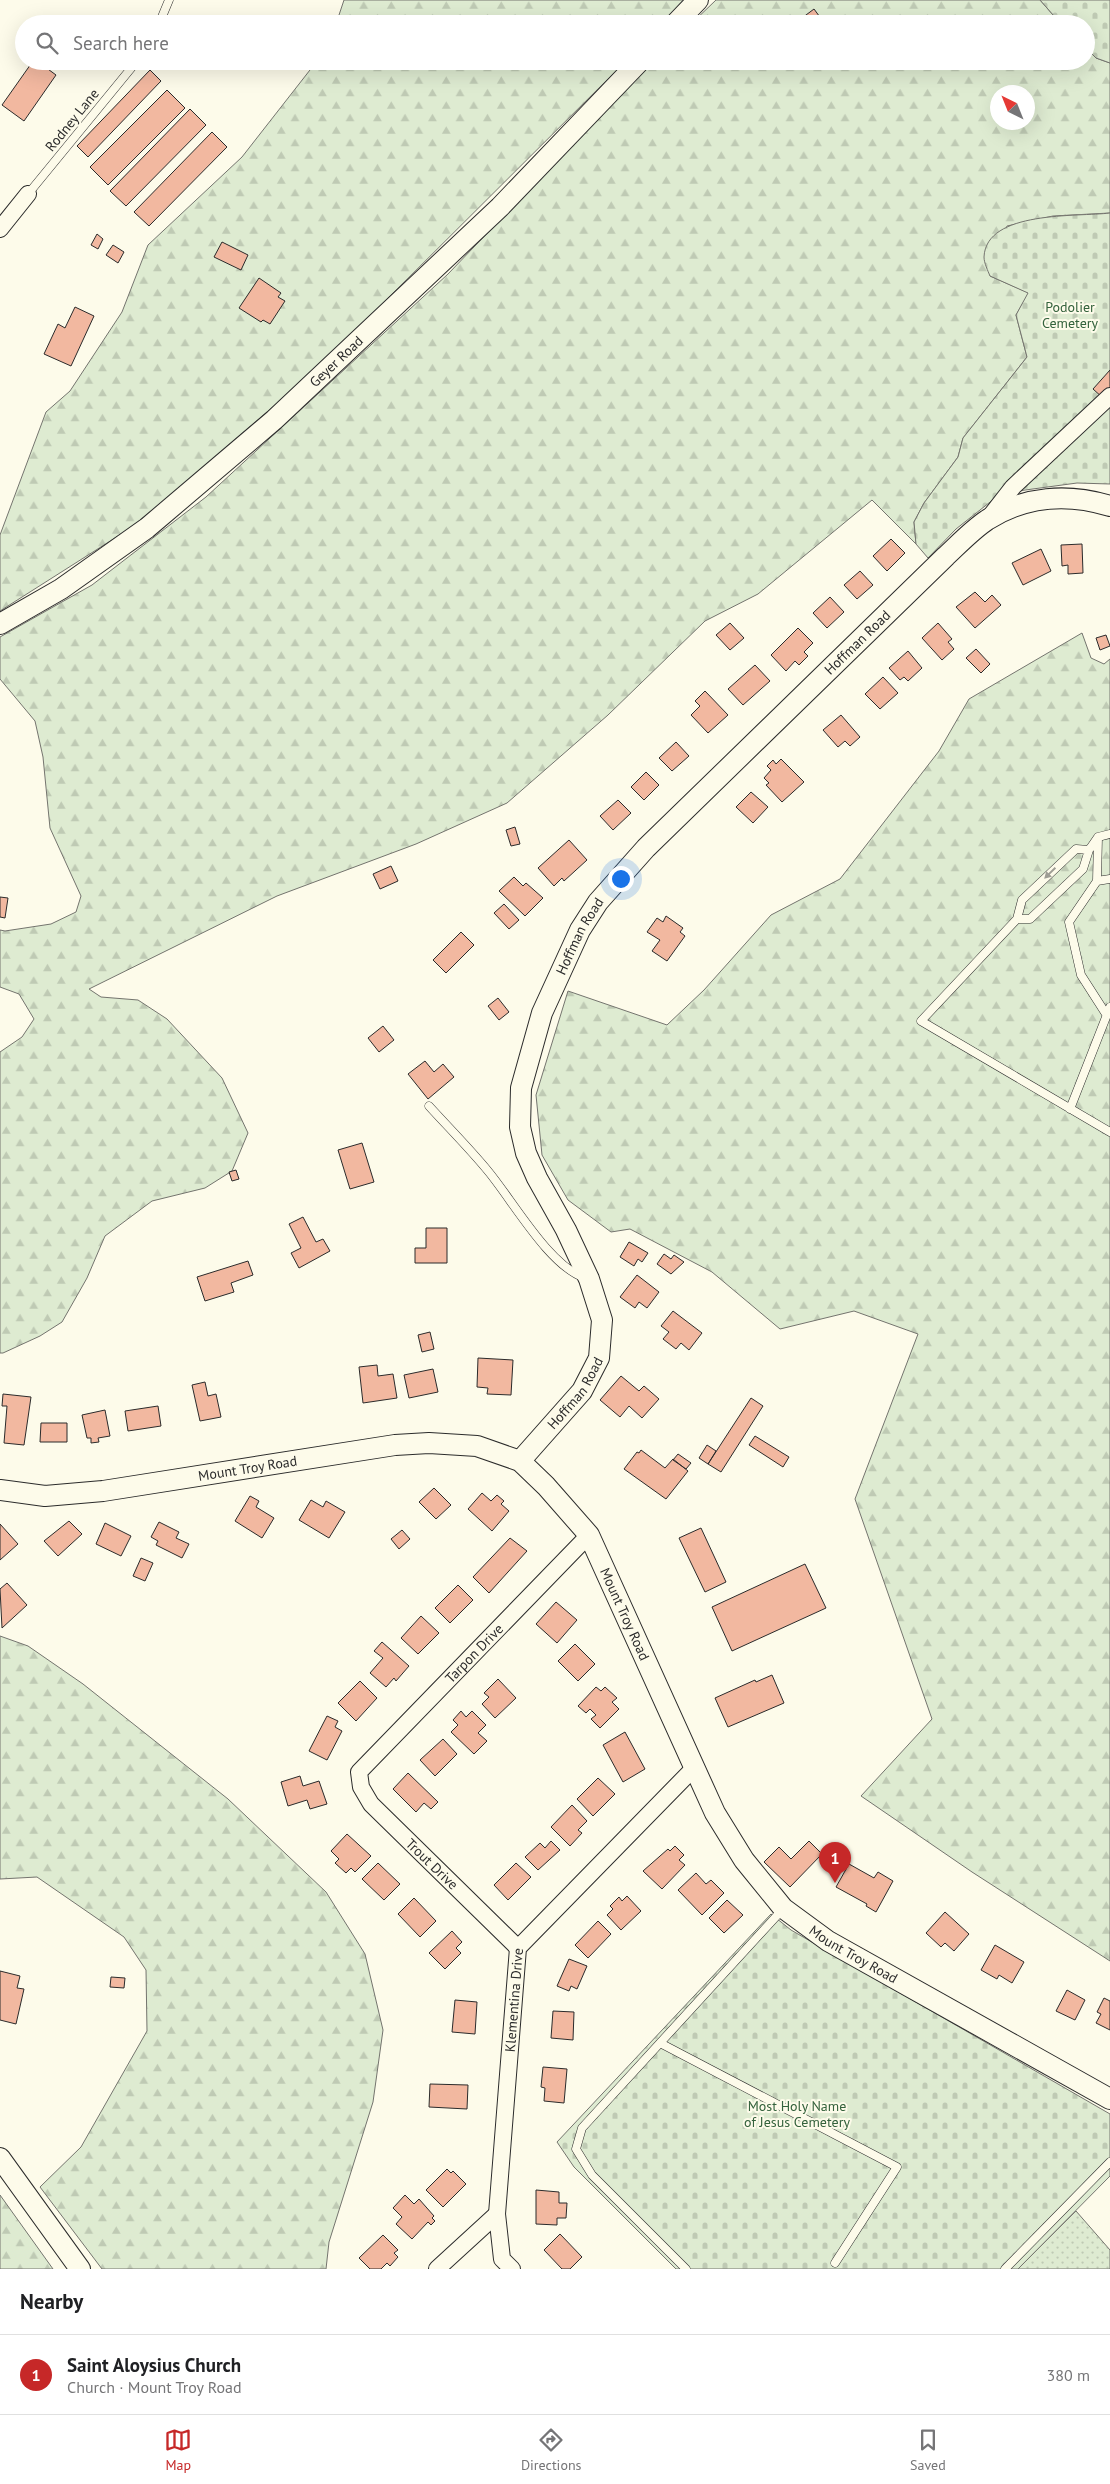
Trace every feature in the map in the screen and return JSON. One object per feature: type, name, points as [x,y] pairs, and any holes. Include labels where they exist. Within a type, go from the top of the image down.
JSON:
[{"type":"street","points":[[684,15],[698,0]]},
{"type":"street","name":"Geyer Road","points":[[0,624],[62,589],[148,528],[274,420],[500,206],[631,70]]},
{"type":"street","points":[[0,228],[28,194]]},
{"type":"street","name":"Hoffman Road","points":[[520,1461],[582,1391],[599,1358],[602,1320],[589,1279],[566,1230],[536,1178],[526,1153],[520,1127],[521,1088],[542,1013],[580,930],[598,902],[646,848],[946,556],[986,521],[1013,487],[1110,396]]},
{"type":"street","name":"Hoffman Road","points":[[986,521],[1012,508],[1039,499],[1063,498],[1093,501],[1110,506]]},
{"type":"street","name":"Mount Troy Road","points":[[0,1490],[45,1496],[103,1491],[395,1445],[429,1443],[477,1446],[520,1461],[546,1486],[589,1536],[715,1813],[744,1860],[784,1908],[828,1941],[1110,2099]]},
{"type":"street","name":"Tarpon Drive","points":[[359,1772],[589,1536]]},
{"type":"street","name":"Klementina Drive","points":[[512,2269],[502,2258],[497,2214],[518,1948],[694,1768]]},
{"type":"street","name":"Trout Drive","points":[[359,1772],[361,1787],[371,1804],[518,1948]]},
{"type":"street","points":[[0,2158],[80,2269]]},
{"type":"street","points":[[437,2269],[497,2214]]},
{"type":"lane","points":[[162,15],[168,0]]},
{"type":"lane","name":"Rodney Lane","points":[[28,194],[129,70]]},
{"type":"lane","points":[[1018,919],[1030,919],[1082,869],[1089,850],[1098,837],[1110,834]]},
{"type":"lane","points":[[1098,837],[1097,881],[1070,922],[1081,975],[1106,1014]]},
{"type":"lane","points":[[1089,850],[1076,849],[1022,900],[1018,919],[921,1020],[1110,1132]]},
{"type":"lane","points":[[1097,881],[1110,879]]},
{"type":"lane","points":[[1070,1109],[1110,1006]]},
{"type":"lane","points":[[429,1106],[489,1172],[558,1261],[574,1274],[589,1279]]},
{"type":"lane","points":[[686,2269],[592,2175],[576,2149],[582,2128],[784,1908]]},
{"type":"lane","points":[[660,2043],[897,2167],[835,2262]]},
{"type":"lane","points":[[1005,2269],[1110,2162]]},
{"type":"green space","points":[[344,0],[686,0],[672,15],[339,15]]},
{"type":"green space","points":[[716,0],[1040,0],[1053,15],[700,15]]},
{"type":"green space","points":[[1040,0],[1110,0],[1110,63],[1095,57],[1095,15],[1053,15]]},
{"type":"green space","points":[[1095,57],[1110,63],[1110,213],[1053,216],[1007,226],[990,276],[1029,293],[1016,315],[1027,357],[963,438],[958,457],[924,503],[914,522],[916,544],[872,500],[758,594],[705,621],[608,715],[507,803],[416,844],[277,896],[89,989],[101,997],[138,1000],[167,1019],[222,1078],[248,1133],[232,1171],[205,1188],[152,1201],[105,1236],[87,1278],[62,1322],[40,1336],[0,1353],[0,1052],[22,1037],[34,1019],[19,994],[0,987],[0,930],[5,931],[51,924],[76,912],[81,896],[50,828],[43,757],[35,721],[0,679],[0,637],[92,585],[206,497],[448,274],[644,70],[1095,70]]},
{"type":"green space","points":[[310,70],[617,70],[344,342],[288,394],[137,524],[0,611],[0,535],[46,412],[70,391],[122,312],[148,245],[242,157]]},
{"type":"green space","name":"Podolier Cemetery","points":[[1110,213],[1110,389],[999,495],[956,529],[928,558],[916,544],[914,522],[924,503],[958,457],[963,438],[1027,357],[1016,315],[1028,293],[990,276],[984,257],[989,242],[1000,231],[1016,223],[1057,216]]},
{"type":"green space","points":[[1110,405],[1110,484],[1077,483],[1018,491]]},
{"type":"green space","points":[[1082,633],[1091,658],[1104,664],[1110,659],[1110,1961],[972,1872],[861,1796],[932,1719],[855,1499],[918,1334],[854,1311],[780,1329],[712,1272],[630,1229],[611,1232],[568,1200],[542,1155],[536,1095],[568,991],[667,1025],[704,990],[771,915],[840,879],[939,751],[969,699]]},
{"type":"green space","points":[[0,1636],[28,1646],[83,1684],[228,1799],[326,1892],[365,1954],[383,2030],[373,2102],[329,2242],[326,2269],[102,2269],[40,2187],[81,2147],[147,2031],[146,1970],[124,1937],[37,1877],[0,1879]]},
{"type":"green space","name":"Most Holy Name of Jesus Cemetery","points":[[771,1914],[791,1930],[1110,2114],[1110,2176],[1018,2269],[676,2269],[574,2167],[557,2142]]},
{"type":"green space","points":[[0,2195],[53,2269],[0,2269]]},
{"type":"green space","points":[[1076,2211],[1110,2250],[1110,2269],[1018,2269]]},
{"type":"building","points":[[814,9],[818,15],[806,15]]},
{"type":"building","points":[[27,70],[49,70],[56,75],[24,121],[2,105]]},
{"type":"building","points":[[150,70],[161,81],[88,157],[77,146]]},
{"type":"building","points":[[167,90],[185,108],[108,185],[90,167]]},
{"type":"building","points":[[190,109],[206,125],[126,206],[110,191]]},
{"type":"building","points":[[212,132],[227,147],[149,226],[134,212]]},
{"type":"building","points":[[97,234],[103,239],[98,249],[91,245]]},
{"type":"building","points":[[222,242],[248,255],[241,270],[214,257]]},
{"type":"building","points":[[113,245],[124,252],[118,263],[106,255]]},
{"type":"building","points":[[259,278],[281,293],[278,297],[285,301],[270,324],[263,320],[261,322],[239,308]]},
{"type":"building","points":[[75,307],[94,316],[71,366],[44,354],[58,324],[65,328]]},
{"type":"building","points":[[1110,370],[1110,391],[1103,398],[1093,389]]},
{"type":"building","points":[[891,539],[905,553],[887,571],[873,556]]},
{"type":"building","points":[[1082,544],[1083,573],[1068,574],[1068,565],[1062,566],[1061,545]]},
{"type":"building","points":[[1041,549],[1051,571],[1023,585],[1012,563]]},
{"type":"building","points":[[860,571],[873,585],[857,599],[844,585]]},
{"type":"building","points":[[975,592],[985,602],[992,595],[1001,605],[975,628],[956,607]]},
{"type":"building","points":[[830,597],[844,612],[827,628],[813,613]]},
{"type":"building","points":[[730,623],[744,638],[730,650],[716,635]]},
{"type":"building","points":[[938,623],[952,639],[948,642],[954,649],[942,660],[922,638]]},
{"type":"building","points":[[798,628],[813,643],[804,652],[808,656],[799,665],[795,661],[786,671],[771,655]]},
{"type":"building","points":[[1106,635],[1110,646],[1100,650],[1096,638]]},
{"type":"building","points":[[976,649],[990,664],[981,673],[966,658]]},
{"type":"building","points":[[908,651],[922,668],[908,681],[904,677],[900,680],[889,668]]},
{"type":"building","points":[[755,665],[770,681],[743,705],[728,689]]},
{"type":"building","points":[[883,677],[898,693],[880,709],[865,694]]},
{"type":"building","points":[[705,691],[728,715],[708,733],[691,715],[700,706],[695,701]]},
{"type":"building","points":[[841,715],[860,737],[850,746],[845,741],[838,747],[823,730]]},
{"type":"building","points":[[676,742],[689,756],[672,771],[659,758]]},
{"type":"building","points":[[781,759],[804,782],[782,802],[766,785],[769,783],[764,778],[771,770],[767,766],[773,760],[776,764]]},
{"type":"building","points":[[646,772],[659,785],[644,800],[631,787]]},
{"type":"building","points":[[751,792],[768,807],[753,823],[736,807]]},
{"type":"building","points":[[618,800],[631,813],[613,830],[600,816]]},
{"type":"building","points":[[515,827],[520,844],[511,846],[506,830]]},
{"type":"building","points":[[569,840],[587,860],[564,881],[562,878],[554,886],[538,868]]},
{"type":"building","points":[[391,866],[398,881],[380,889],[373,874]]},
{"type":"building","points":[[514,877],[523,886],[526,883],[543,898],[525,916],[499,891]]},
{"type":"building","points":[[0,897],[8,898],[5,918],[0,917]]},
{"type":"building","points":[[504,904],[519,920],[509,929],[494,913]]},
{"type":"building","points":[[666,916],[683,928],[680,932],[685,936],[667,961],[652,951],[660,940],[647,932],[657,918],[663,922]]},
{"type":"building","points":[[461,932],[474,945],[446,973],[433,960]]},
{"type":"building","points":[[498,998],[509,1012],[499,1020],[488,1006]]},
{"type":"building","points":[[383,1026],[394,1040],[379,1052],[368,1038]]},
{"type":"building","points":[[425,1061],[434,1072],[443,1064],[454,1077],[428,1099],[408,1074]]},
{"type":"building","points":[[362,1143],[374,1182],[350,1189],[338,1150]]},
{"type":"building","points":[[236,1170],[239,1179],[232,1181],[229,1172]]},
{"type":"building","points":[[303,1217],[316,1242],[323,1239],[330,1251],[299,1268],[291,1253],[301,1248],[289,1224]]},
{"type":"building","points":[[426,1228],[447,1228],[447,1263],[415,1263],[415,1248],[426,1248]]},
{"type":"building","points":[[629,1242],[648,1253],[642,1262],[638,1259],[634,1266],[620,1257]]},
{"type":"building","points":[[664,1254],[671,1259],[674,1255],[684,1262],[671,1274],[657,1264]]},
{"type":"building","points":[[248,1261],[253,1275],[231,1283],[234,1292],[205,1301],[197,1277]]},
{"type":"building","points":[[637,1275],[659,1292],[647,1308],[639,1302],[635,1308],[620,1297]]},
{"type":"building","points":[[673,1311],[702,1333],[689,1350],[681,1343],[676,1349],[663,1339],[669,1332],[661,1326]]},
{"type":"building","points":[[430,1332],[434,1349],[422,1352],[418,1335]]},
{"type":"building","points":[[478,1358],[513,1360],[511,1395],[487,1394],[488,1388],[477,1387]]},
{"type":"building","points":[[377,1365],[378,1376],[393,1374],[397,1398],[363,1403],[359,1367]]},
{"type":"building","points":[[433,1369],[438,1392],[409,1398],[404,1375]]},
{"type":"building","points":[[621,1376],[639,1391],[644,1386],[659,1399],[642,1418],[629,1406],[620,1417],[600,1400]]},
{"type":"building","points":[[205,1382],[208,1396],[216,1394],[221,1417],[200,1421],[192,1385]]},
{"type":"building","points":[[3,1394],[31,1397],[24,1445],[4,1443],[7,1406],[2,1406]]},
{"type":"building","points":[[751,1398],[763,1406],[721,1472],[708,1464]]},
{"type":"building","points":[[158,1406],[161,1426],[128,1431],[125,1411]]},
{"type":"building","points":[[105,1410],[110,1436],[98,1438],[99,1442],[91,1443],[91,1438],[87,1438],[82,1415]]},
{"type":"building","points":[[41,1423],[67,1423],[67,1442],[40,1442]]},
{"type":"building","points":[[755,1436],[789,1457],[783,1467],[749,1445]]},
{"type":"building","points":[[707,1445],[716,1451],[708,1464],[699,1458]]},
{"type":"building","points":[[641,1450],[665,1468],[673,1459],[688,1471],[666,1499],[624,1469],[637,1452],[639,1453]]},
{"type":"building","points":[[678,1454],[691,1463],[686,1469],[673,1460]]},
{"type":"building","points":[[434,1488],[451,1505],[436,1519],[419,1502]]},
{"type":"building","points":[[482,1493],[491,1501],[497,1495],[504,1501],[501,1504],[509,1511],[492,1531],[468,1509]]},
{"type":"building","points":[[250,1496],[259,1501],[256,1507],[274,1518],[262,1538],[235,1521]]},
{"type":"building","points":[[311,1500],[323,1507],[326,1501],[345,1512],[329,1538],[299,1520]]},
{"type":"building","points":[[69,1521],[82,1534],[58,1556],[44,1541]]},
{"type":"building","points":[[159,1522],[179,1532],[176,1538],[189,1544],[182,1558],[156,1545],[158,1541],[151,1537]]},
{"type":"building","points":[[105,1523],[131,1536],[121,1556],[96,1544]]},
{"type":"building","points":[[0,1524],[18,1544],[0,1560]]},
{"type":"building","points":[[701,1528],[726,1582],[705,1592],[679,1538]]},
{"type":"building","points":[[402,1530],[410,1539],[399,1549],[391,1539]]},
{"type":"building","points":[[510,1538],[527,1551],[489,1593],[473,1577]]},
{"type":"building","points":[[141,1558],[153,1563],[145,1581],[133,1576]]},
{"type":"building","points":[[805,1564],[826,1608],[732,1651],[712,1607]]},
{"type":"building","points":[[7,1583],[27,1605],[2,1628],[0,1589]]},
{"type":"building","points":[[458,1585],[473,1600],[450,1623],[435,1608]]},
{"type":"building","points":[[556,1602],[577,1620],[557,1643],[536,1624]]},
{"type":"building","points":[[421,1616],[439,1633],[418,1654],[401,1638]]},
{"type":"building","points":[[382,1642],[409,1666],[396,1681],[394,1678],[386,1687],[370,1673],[383,1658],[374,1651]]},
{"type":"building","points":[[575,1644],[595,1664],[578,1681],[558,1661]]},
{"type":"building","points":[[772,1675],[784,1703],[728,1727],[715,1698],[755,1680],[756,1682]]},
{"type":"building","points":[[498,1679],[516,1698],[495,1718],[482,1704],[489,1697],[484,1693]]},
{"type":"building","points":[[360,1681],[377,1698],[356,1721],[338,1703]]},
{"type":"building","points":[[596,1687],[601,1691],[605,1687],[617,1698],[612,1702],[619,1709],[600,1728],[591,1719],[596,1715],[590,1709],[586,1713],[578,1706]]},
{"type":"building","points":[[461,1711],[466,1717],[472,1711],[486,1725],[478,1733],[487,1741],[474,1754],[451,1732],[458,1725],[453,1720]]},
{"type":"building","points":[[327,1716],[338,1721],[335,1727],[342,1731],[327,1760],[309,1751]]},
{"type":"building","points":[[625,1732],[645,1769],[623,1782],[603,1745]]},
{"type":"building","points":[[443,1739],[457,1754],[435,1776],[420,1760]]},
{"type":"building","points":[[408,1773],[438,1802],[431,1809],[424,1803],[416,1812],[393,1789]]},
{"type":"building","points":[[300,1776],[303,1786],[319,1781],[327,1804],[310,1809],[307,1800],[288,1806],[281,1782]]},
{"type":"building","points":[[598,1778],[615,1794],[593,1816],[577,1799]]},
{"type":"building","points":[[572,1805],[587,1821],[578,1830],[582,1833],[570,1846],[551,1827]]},
{"type":"building","points":[[347,1834],[371,1856],[355,1872],[351,1868],[346,1873],[335,1863],[339,1859],[331,1851]]},
{"type":"building","points":[[551,1841],[560,1850],[538,1870],[525,1857],[540,1843],[545,1848]]},
{"type":"building","points":[[809,1841],[822,1854],[790,1887],[764,1862],[779,1847],[791,1859]]},
{"type":"building","points":[[675,1846],[684,1855],[679,1860],[685,1865],[662,1889],[643,1871],[668,1849],[670,1851]]},
{"type":"building","points":[[378,1863],[400,1884],[384,1900],[362,1879]]},
{"type":"building","points":[[516,1863],[531,1877],[508,1900],[494,1885]]},
{"type":"building","points":[[849,1864],[874,1878],[878,1872],[893,1881],[876,1912],[866,1906],[867,1904],[836,1887]]},
{"type":"building","points":[[696,1873],[706,1884],[711,1880],[724,1893],[702,1915],[678,1890]]},
{"type":"building","points":[[627,1896],[641,1911],[621,1930],[607,1915],[613,1909],[610,1906],[619,1897],[622,1901]]},
{"type":"building","points":[[414,1898],[436,1921],[420,1937],[398,1914]]},
{"type":"building","points":[[727,1900],[743,1915],[724,1933],[709,1918]]},
{"type":"building","points":[[945,1912],[969,1934],[954,1951],[945,1943],[941,1947],[926,1933]]},
{"type":"building","points":[[598,1921],[611,1934],[588,1958],[575,1945]]},
{"type":"building","points":[[452,1931],[462,1942],[456,1948],[461,1953],[445,1969],[429,1953]]},
{"type":"building","points":[[995,1945],[1024,1962],[1012,1983],[999,1975],[997,1979],[981,1970]]},
{"type":"building","points":[[569,1959],[587,1966],[577,1989],[571,1986],[569,1991],[557,1986]]},
{"type":"building","points":[[0,1971],[20,1976],[17,1988],[24,1989],[16,2024],[0,2020]]},
{"type":"building","points":[[111,1977],[125,1978],[124,1988],[110,1987]]},
{"type":"building","points":[[1067,1990],[1085,2000],[1075,2020],[1056,2011]]},
{"type":"building","points":[[1104,1998],[1110,2001],[1110,2030],[1096,2023],[1101,2014],[1097,2012]]},
{"type":"building","points":[[455,2000],[477,2002],[475,2034],[452,2032]]},
{"type":"building","points":[[553,2011],[574,2012],[573,2040],[551,2038]]},
{"type":"building","points":[[543,2067],[567,2069],[564,2103],[544,2101],[545,2088],[541,2087]]},
{"type":"building","points":[[430,2084],[468,2085],[467,2109],[429,2107]]},
{"type":"building","points":[[447,2169],[451,2173],[453,2171],[466,2184],[443,2207],[426,2190]]},
{"type":"building","points":[[536,2190],[559,2192],[559,2203],[567,2203],[566,2218],[557,2218],[557,2225],[536,2224]]},
{"type":"building","points":[[405,2195],[414,2204],[419,2199],[434,2216],[432,2218],[435,2221],[431,2225],[428,2222],[412,2239],[396,2224],[402,2217],[393,2208]]},
{"type":"building","points":[[560,2234],[582,2257],[570,2269],[562,2269],[544,2250]]},
{"type":"building","points":[[383,2235],[398,2250],[394,2253],[398,2257],[390,2266],[387,2263],[381,2269],[370,2269],[359,2258]]},
{"type":"place","name":"Saint Aloysius Church","points":[[835,1883]]}]
